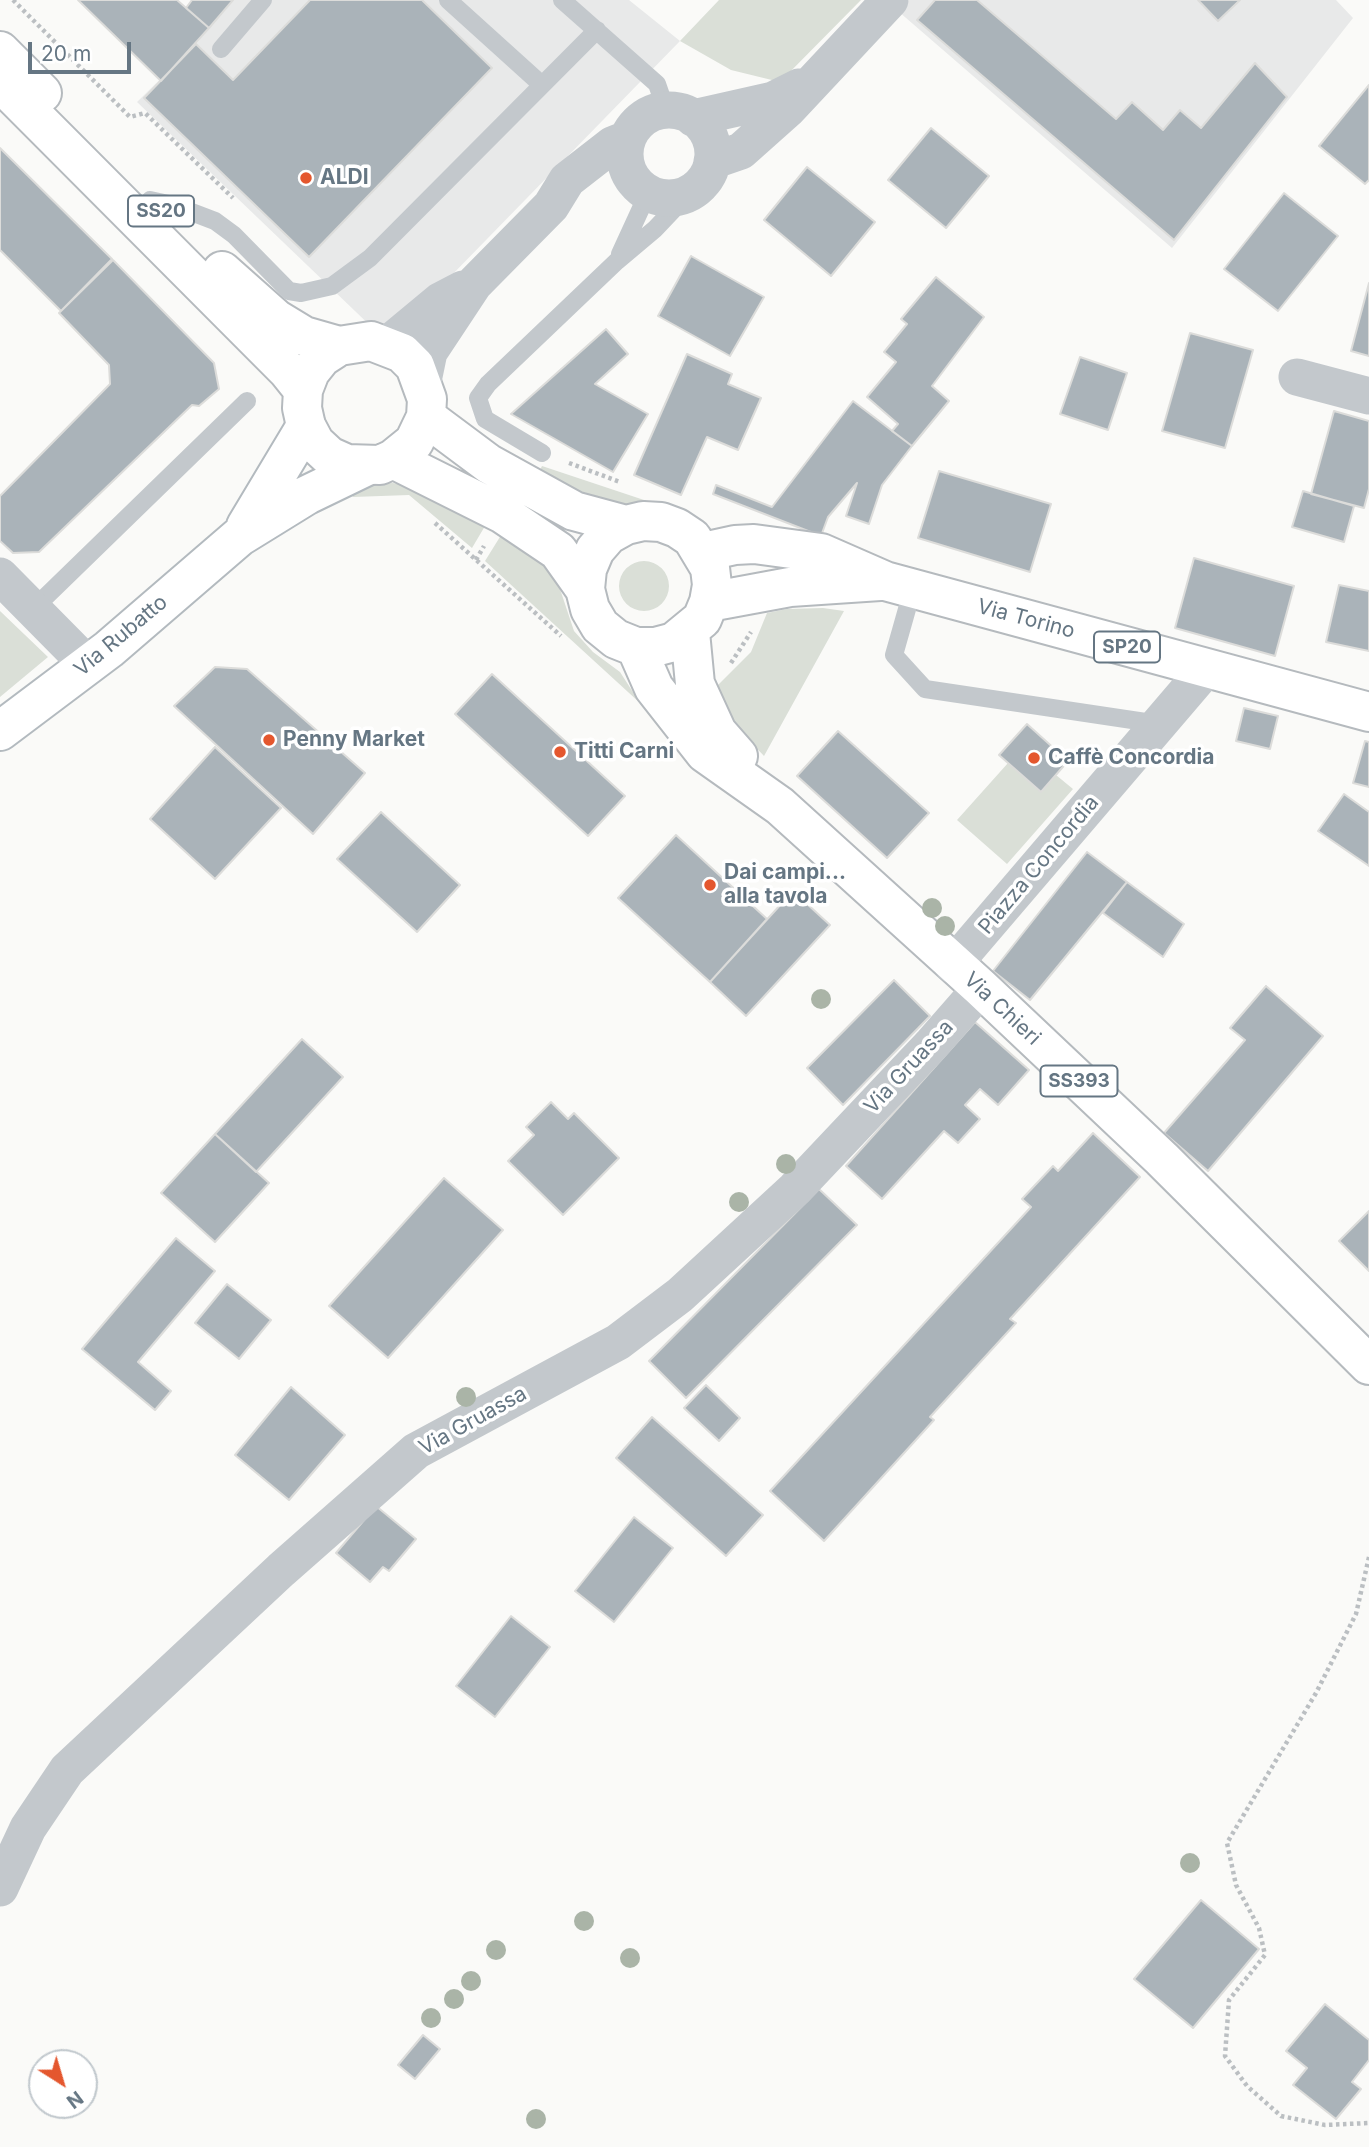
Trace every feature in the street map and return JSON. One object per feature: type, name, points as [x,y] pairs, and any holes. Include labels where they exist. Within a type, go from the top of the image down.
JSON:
[{"type":"main road","name":"SS20","points":[[0,51],[249,298],[276,319],[304,336],[339,346],[371,341],[387,345]]},
{"type":"main road","name":"SS20","points":[[0,82],[287,370],[304,408],[315,443],[329,456],[347,464],[380,463],[503,514],[558,551],[585,589]]},
{"type":"main road","points":[[387,345],[402,353],[424,399],[489,464],[574,511],[626,525]]},
{"type":"main road","points":[[239,537],[276,480],[304,408],[310,372],[322,357],[339,346]]},
{"type":"main road","points":[[239,537],[307,495],[380,463],[414,442],[424,399]]},
{"type":"main road","points":[[643,521],[677,528],[692,538],[703,552],[712,585],[699,617],[674,642],[655,647],[636,647],[616,639],[600,626],[590,609],[585,589],[587,569],[594,550],[608,535],[626,525],[643,521]]},
{"type":"main road","name":"Via Rubatto","points":[[0,732],[88,665],[239,537]]},
{"type":"main road","name":"SP20","points":[[703,552],[735,544],[754,544],[821,553],[899,585]]},
{"type":"main road","name":"SP20","points":[[699,617],[790,587],[899,585]]},
{"type":"main road","name":"Via Torino","points":[[899,585],[1369,712]]},
{"type":"main road","name":"Via Chieri","points":[[699,617],[695,684],[717,732],[780,806]]},
{"type":"main road","name":"Via Chieri","points":[[636,647],[654,688],[705,752],[780,806],[967,976],[1162,1159],[1369,1365]]},
{"type":"street","points":[[712,161],[741,151],[816,79],[890,0]]},
{"type":"street","points":[[640,187],[624,153],[627,139],[645,117],[773,100],[816,79]]},
{"type":"street","points":[[551,206],[595,185],[640,187],[671,198],[690,192],[707,175],[712,161],[708,133],[679,114]]},
{"type":"street","points":[[424,399],[429,352],[474,284],[551,206],[567,180],[584,164],[612,145],[627,139]]},
{"type":"street","points":[[387,345],[440,301],[474,284]]},
{"type":"street","points":[[1297,377],[1369,396]]},
{"type":"street","points":[[0,576],[88,665]]},
{"type":"street","name":"Piazza Concordia","points":[[967,976],[1159,724],[1206,669]]},
{"type":"street","name":"Via Gruassa","points":[[0,1888],[28,1828],[67,1770],[281,1570],[416,1451],[618,1342],[680,1295],[795,1189],[932,1044],[967,976]]},
{"type":"lane","points":[[221,49],[263,0]]},
{"type":"lane","points":[[448,0],[542,85]]},
{"type":"lane","points":[[562,0],[657,84],[679,114]]},
{"type":"lane","points":[[150,200],[173,205],[215,221],[234,235],[289,291],[310,292],[332,286],[370,258],[597,30]]},
{"type":"lane","points":[[617,261],[640,187]]},
{"type":"lane","points":[[542,453],[485,419],[478,398],[488,384],[617,261],[655,229],[690,192]]},
{"type":"lane","points":[[33,609],[247,401]]},
{"type":"lane","points":[[899,585],[894,655],[925,688],[1159,724]]},
{"type":"path","points":[[13,0],[130,117],[145,113],[233,199]]},
{"type":"path","points":[[1369,1557],[1356,1614],[1316,1693],[1227,1843],[1236,1885],[1259,1928],[1265,1955],[1229,2000],[1225,2056],[1247,2086],[1280,2116],[1325,2125],[1369,2123]]},
{"type":"shaded area","points":[[233,0],[629,0],[680,41],[449,278],[380,335],[137,102],[196,44]]},
{"type":"shaded area","points":[[719,0],[861,0],[780,82],[731,70],[680,41]]},
{"type":"shaded area","points":[[909,0],[1336,0],[1353,18],[1172,248],[898,11]]},
{"type":"shaded area","points":[[542,466],[653,503],[602,509],[535,480]]},
{"type":"shaded area","points":[[393,483],[420,489],[488,521],[472,548],[409,495],[353,497],[349,492],[370,484]]},
{"type":"shaded area","points":[[503,532],[549,570],[558,583],[574,631],[593,652],[620,672],[640,703],[485,561]]},
{"type":"shaded area","points":[[644,561],[662,568],[669,586],[662,604],[644,611],[626,604],[619,586],[626,568]]},
{"type":"shaded area","points":[[823,608],[844,611],[764,756],[745,736],[713,690],[751,652],[767,613],[787,609]]},
{"type":"shaded area","points":[[0,611],[48,657],[0,697]]},
{"type":"shaded area","points":[[1008,763],[1041,792],[1056,775],[1073,789],[1007,864],[957,820]]},
{"type":"building","points":[[78,0],[177,0],[209,28],[161,81]]},
{"type":"building","points":[[192,0],[233,0],[209,28],[186,8]]},
{"type":"building","name":"ALDI","points":[[310,0],[422,0],[492,68],[309,257],[144,98],[196,44],[233,80]]},
{"type":"building","points":[[935,0],[977,0],[1116,119],[1132,102],[1163,130],[1180,110],[1201,128],[1255,63],[1287,97],[1174,240],[917,20]]},
{"type":"building","points":[[1198,0],[1240,0],[1218,21]]},
{"type":"building","points":[[1369,85],[1369,180],[1365,184],[1319,146]]},
{"type":"building","points":[[931,128],[989,176],[946,228],[888,180]]},
{"type":"building","points":[[0,148],[112,259],[61,311],[0,250]]},
{"type":"building","points":[[807,167],[875,222],[831,276],[764,220]]},
{"type":"building","points":[[1284,193],[1338,236],[1278,311],[1224,269]]},
{"type":"building","points":[[691,256],[764,297],[730,356],[658,316]]},
{"type":"building","points":[[113,260],[214,363],[219,389],[199,406],[192,405],[39,552],[13,553],[0,541],[0,496],[110,384],[109,365],[59,313]]},
{"type":"building","points":[[936,277],[984,317],[932,386],[949,401],[912,446],[892,431],[898,424],[867,397],[896,362],[884,352],[907,324],[901,319]]},
{"type":"building","points":[[1369,283],[1369,356],[1351,351]]},
{"type":"building","points":[[606,329],[628,354],[595,384],[648,414],[613,472],[511,414]]},
{"type":"building","points":[[1190,333],[1253,350],[1225,448],[1162,431]]},
{"type":"building","points":[[687,354],[732,374],[728,384],[761,398],[738,450],[707,437],[681,495],[634,475]]},
{"type":"building","points":[[1080,357],[1127,373],[1108,430],[1060,414]]},
{"type":"building","points":[[853,401],[912,446],[882,485],[869,524],[846,516],[857,483],[828,517],[821,536],[713,494],[716,485],[772,507]]},
{"type":"building","points":[[1334,411],[1369,421],[1369,489],[1364,508],[1311,494]]},
{"type":"building","points":[[939,471],[1051,504],[1030,572],[918,538]]},
{"type":"building","points":[[1303,491],[1354,506],[1344,542],[1292,527]]},
{"type":"building","points":[[1194,558],[1294,586],[1275,656],[1175,628]]},
{"type":"building","points":[[1339,585],[1369,591],[1369,651],[1326,642]]},
{"type":"building","name":"Penny Market","points":[[215,667],[247,669],[365,773],[313,834],[174,706]]},
{"type":"building","points":[[492,674],[625,796],[588,836],[455,714]]},
{"type":"building","points":[[1244,708],[1278,716],[1270,749],[1236,741]]},
{"type":"building","name":"Caffè Concordia","points":[[1027,724],[1068,761],[1041,792],[999,755]]},
{"type":"building","points":[[838,731],[929,813],[887,858],[797,776]]},
{"type":"building","points":[[1365,741],[1369,742],[1369,787],[1353,783]]},
{"type":"building","points":[[215,747],[281,808],[215,879],[150,819]]},
{"type":"building","points":[[1344,794],[1369,812],[1369,866],[1318,831]]},
{"type":"building","points":[[381,812],[460,885],[417,932],[337,859]]},
{"type":"building","points":[[676,835],[767,919],[710,982],[618,898]]},
{"type":"building","points":[[1087,852],[1127,882],[1030,1000],[993,971]]},
{"type":"building","points":[[1127,882],[1184,924],[1163,957],[1103,913]]},
{"type":"building","points":[[793,891],[830,925],[746,1016],[710,982]]},
{"type":"building","points":[[894,980],[930,1016],[843,1105],[807,1068]]},
{"type":"building","points":[[1266,986],[1323,1036],[1208,1171],[1164,1133],[1245,1040],[1230,1028]]},
{"type":"building","points":[[975,1022],[1029,1070],[998,1105],[980,1089],[965,1105],[980,1119],[958,1143],[944,1131],[882,1199],[846,1166]]},
{"type":"building","points":[[302,1039],[343,1077],[256,1172],[215,1134]]},
{"type":"building","points":[[551,1102],[568,1119],[574,1113],[619,1158],[563,1215],[508,1161],[534,1135],[526,1127]]},
{"type":"building","points":[[1093,1133],[1140,1177],[1010,1319],[1016,1323],[930,1417],[934,1420],[824,1541],[770,1491],[1031,1207],[1022,1199],[1053,1166],[1058,1171]]},
{"type":"building","points":[[215,1134],[269,1183],[215,1242],[161,1193]]},
{"type":"building","points":[[444,1178],[503,1230],[388,1358],[329,1306]]},
{"type":"building","points":[[819,1189],[857,1225],[686,1398],[649,1361]]},
{"type":"building","points":[[1369,1211],[1369,1271],[1339,1241]]},
{"type":"building","points":[[176,1238],[215,1271],[138,1362],[171,1391],[155,1410],[82,1349]]},
{"type":"building","points":[[227,1284],[271,1320],[239,1359],[195,1323]]},
{"type":"building","points":[[706,1385],[740,1418],[719,1441],[684,1408]]},
{"type":"building","points":[[291,1387],[345,1435],[289,1500],[235,1455]]},
{"type":"building","points":[[652,1417],[763,1515],[726,1556],[616,1458]]},
{"type":"building","points":[[376,1506],[416,1539],[389,1571],[383,1567],[370,1582],[336,1553]]},
{"type":"building","points":[[634,1517],[673,1548],[614,1622],[575,1591]]},
{"type":"building","points":[[511,1616],[550,1647],[495,1717],[456,1686]]},
{"type":"building","points":[[1201,1900],[1259,1949],[1193,2028],[1134,1979]]},
{"type":"building","points":[[1325,2004],[1369,2040],[1369,2060],[1352,2082],[1361,2089],[1336,2119],[1293,2085],[1307,2068],[1286,2051]]},
{"type":"building","points":[[423,2035],[440,2049],[415,2079],[398,2065]]},
{"type":"place","name":"ALDI","points":[[306,178]]},
{"type":"place","name":"Penny Market","points":[[269,740]]},
{"type":"place","name":"Titti Carni","points":[[560,752]]},
{"type":"place","name":"Caffè Concordia","points":[[1034,758]]},
{"type":"place","name":"Dai campi... alla tavola","points":[[710,885]]}]
